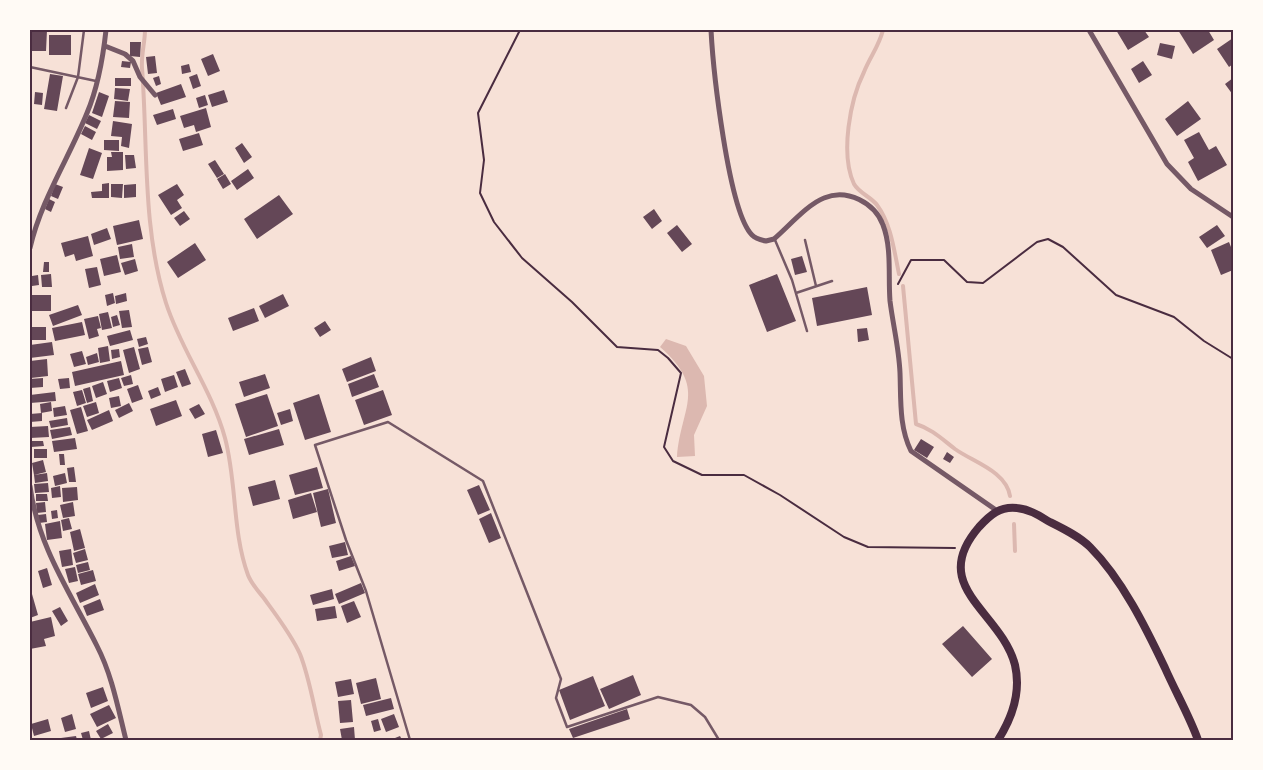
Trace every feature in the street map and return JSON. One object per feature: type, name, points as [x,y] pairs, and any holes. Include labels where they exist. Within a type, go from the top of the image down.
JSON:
[{"type":"main road","points":[[998,740],[1010,719],[1015,702],[1015,665],[998,630],[970,596],[962,576],[960,559],[972,536],[996,510],[1017,508],[1037,514],[1088,545],[1103,561],[1150,635],[1177,690],[1198,740]]},
{"type":"street","points":[[30,248],[51,188],[88,112],[98,82],[106,30]]},
{"type":"street","points":[[711,30],[714,72],[734,193],[748,229],[753,236],[766,242],[774,239],[824,198],[852,195],[879,216],[884,227],[890,300],[900,364],[903,428],[910,451],[996,510]]},
{"type":"street","points":[[1089,30],[1170,169],[1191,190],[1233,217]]},
{"type":"street","points":[[105,46],[124,54],[133,61],[140,77],[155,94]]},
{"type":"street","points":[[30,486],[38,530],[46,550],[105,662],[126,740]]},
{"type":"lane","points":[[66,108],[78,78],[84,30]]},
{"type":"lane","points":[[30,67],[98,82]]},
{"type":"lane","points":[[774,239],[778,243],[796,293],[807,331]]},
{"type":"lane","points":[[805,240],[816,286]]},
{"type":"lane","points":[[796,293],[832,281]]},
{"type":"lane","points":[[410,740],[366,591],[346,540],[315,444],[388,422],[483,481],[561,679],[556,698],[567,727],[658,697],[691,704],[705,717],[718,740]]},
{"type":"path","points":[[520,30],[478,113],[484,160],[480,193],[494,222],[522,258],[572,302],[617,347],[658,350],[668,358],[680,374],[664,447],[672,461],[702,475],[744,474],[780,495],[844,538],[868,547],[964,549]]},
{"type":"path","points":[[890,300],[911,260],[944,260],[968,282],[983,283],[1037,242],[1048,239],[1063,246],[1116,295],[1174,317],[1204,341],[1233,359]]},
{"type":"shaded area","points":[[666,339],[686,346],[704,376],[707,406],[694,435],[695,456],[677,457],[688,399],[688,387],[675,362],[660,347]]},
{"type":"building","points":[[30,30],[47,30],[46,51],[30,51]]},
{"type":"building","points":[[1116,30],[1144,30],[1149,37],[1128,50]]},
{"type":"building","points":[[1178,30],[1208,30],[1214,40],[1193,54]]},
{"type":"building","points":[[49,35],[71,35],[71,55],[49,55]]},
{"type":"building","points":[[1233,38],[1233,64],[1229,67],[1217,49]]},
{"type":"building","points":[[130,42],[141,42],[140,57],[130,56]]},
{"type":"building","points":[[1160,43],[1175,46],[1172,59],[1157,55]]},
{"type":"building","points":[[213,54],[220,71],[208,76],[201,59]]},
{"type":"building","points":[[155,56],[157,73],[148,74],[146,57]]},
{"type":"building","points":[[122,61],[131,62],[130,68],[121,67]]},
{"type":"building","points":[[1143,61],[1152,75],[1139,83],[1131,69]]},
{"type":"building","points":[[189,64],[191,72],[182,74],[181,66]]},
{"type":"building","points":[[50,74],[63,76],[57,111],[44,109]]},
{"type":"building","points":[[197,74],[201,86],[193,89],[189,77]]},
{"type":"building","points":[[159,76],[161,84],[156,86],[153,78]]},
{"type":"building","points":[[115,78],[131,78],[131,86],[115,86]]},
{"type":"building","points":[[1233,78],[1233,95],[1225,84]]},
{"type":"building","points":[[181,84],[186,97],[161,105],[156,93]]},
{"type":"building","points":[[115,88],[130,89],[128,101],[114,99]]},
{"type":"building","points":[[224,90],[228,102],[212,107],[208,95]]},
{"type":"building","points":[[35,92],[43,93],[42,105],[34,104]]},
{"type":"building","points":[[99,92],[109,96],[102,117],[92,113]]},
{"type":"building","points":[[205,95],[208,105],[199,108],[196,98]]},
{"type":"building","points":[[115,101],[130,102],[129,118],[113,117]]},
{"type":"building","points":[[1188,101],[1201,119],[1177,136],[1165,119]]},
{"type":"building","points":[[206,108],[211,127],[196,132],[194,125],[184,128],[180,116]]},
{"type":"building","points":[[173,109],[176,119],[157,125],[153,115]]},
{"type":"building","points":[[89,115],[101,121],[97,129],[85,123]]},
{"type":"building","points":[[113,121],[132,124],[129,148],[121,146],[122,137],[111,136]]},
{"type":"building","points":[[85,126],[96,132],[92,140],[81,134]]},
{"type":"building","points":[[1199,132],[1209,150],[1216,146],[1227,165],[1198,181],[1188,162],[1194,158],[1184,140]]},
{"type":"building","points":[[199,133],[203,145],[183,151],[179,139]]},
{"type":"building","points":[[104,140],[119,140],[119,151],[104,150]]},
{"type":"building","points":[[242,143],[252,157],[244,163],[235,148]]},
{"type":"building","points":[[89,148],[102,153],[93,179],[80,175]]},
{"type":"building","points":[[111,152],[123,152],[123,170],[107,171],[107,157],[112,157]]},
{"type":"building","points":[[125,155],[134,155],[136,168],[126,169]]},
{"type":"building","points":[[215,160],[224,174],[217,178],[208,164]]},
{"type":"building","points":[[248,169],[254,178],[237,190],[231,181]]},
{"type":"building","points":[[225,174],[231,184],[223,189],[217,179]]},
{"type":"building","points":[[109,183],[109,198],[92,198],[91,192],[102,191],[102,184]]},
{"type":"building","points":[[55,184],[63,187],[58,199],[51,196]]},
{"type":"building","points":[[111,184],[123,184],[122,198],[111,197]]},
{"type":"building","points":[[136,184],[136,197],[124,198],[124,185]]},
{"type":"building","points":[[177,184],[184,195],[177,200],[182,208],[171,215],[158,195]]},
{"type":"building","points":[[279,195],[293,214],[257,239],[244,219]]},
{"type":"building","points":[[49,199],[55,202],[51,212],[45,209]]},
{"type":"building","points":[[654,209],[662,221],[652,229],[643,217]]},
{"type":"building","points":[[184,211],[190,219],[180,226],[174,218]]},
{"type":"building","points":[[139,220],[143,239],[117,245],[113,226]]},
{"type":"building","points":[[677,225],[692,244],[682,252],[667,233]]},
{"type":"building","points":[[1217,225],[1225,236],[1207,248],[1199,237]]},
{"type":"building","points":[[107,228],[111,239],[94,245],[91,234]]},
{"type":"building","points":[[88,236],[93,256],[76,261],[74,254],[65,257],[61,243]]},
{"type":"building","points":[[1229,242],[1233,252],[1233,270],[1221,275],[1211,250]]},
{"type":"building","points":[[195,243],[206,260],[178,278],[167,262]]},
{"type":"building","points":[[132,244],[134,257],[120,259],[118,247]]},
{"type":"building","points":[[117,255],[121,272],[104,276],[100,259]]},
{"type":"building","points":[[802,256],[807,272],[795,275],[791,259]]},
{"type":"building","points":[[135,259],[138,271],[125,275],[121,263]]},
{"type":"building","points":[[44,262],[49,262],[49,272],[43,272]]},
{"type":"building","points":[[97,267],[101,285],[89,288],[85,269]]},
{"type":"building","points":[[51,274],[52,287],[42,287],[41,275]]},
{"type":"building","points":[[777,274],[796,321],[767,332],[749,285]]},
{"type":"building","points":[[38,275],[39,285],[32,286],[32,276]]},
{"type":"building","points":[[867,287],[872,315],[817,326],[812,298]]},
{"type":"building","points":[[113,293],[115,303],[107,306],[105,295]]},
{"type":"building","points":[[126,293],[127,301],[116,304],[115,296]]},
{"type":"building","points":[[283,294],[289,306],[265,318],[259,306]]},
{"type":"building","points":[[31,295],[51,295],[51,311],[31,311]]},
{"type":"building","points":[[78,305],[82,315],[53,326],[49,315]]},
{"type":"building","points":[[254,308],[259,321],[233,331],[228,318]]},
{"type":"building","points":[[129,310],[132,327],[122,328],[119,311]]},
{"type":"building","points":[[108,312],[112,328],[102,330],[99,314]]},
{"type":"building","points":[[117,315],[120,325],[113,327],[111,317]]},
{"type":"building","points":[[98,316],[101,328],[97,329],[99,336],[89,339],[84,319]]},
{"type":"building","points":[[325,321],[331,330],[320,337],[314,328]]},
{"type":"building","points":[[82,322],[85,335],[55,341],[52,328]]},
{"type":"building","points":[[32,327],[46,327],[46,340],[31,340]]},
{"type":"building","points":[[867,328],[869,340],[858,342],[857,329]]},
{"type":"building","points":[[130,330],[133,340],[110,346],[107,336]]},
{"type":"building","points":[[146,337],[148,344],[139,347],[137,339]]},
{"type":"building","points":[[52,342],[54,355],[30,358],[30,345]]},
{"type":"building","points":[[108,346],[110,361],[100,363],[98,348]]},
{"type":"building","points":[[134,347],[140,369],[129,373],[123,350]]},
{"type":"building","points":[[148,347],[152,362],[142,365],[138,349]]},
{"type":"building","points":[[119,349],[120,357],[112,359],[111,350]]},
{"type":"building","points":[[82,351],[86,364],[74,367],[70,354]]},
{"type":"building","points":[[97,353],[99,362],[88,365],[86,357]]},
{"type":"building","points":[[371,357],[376,371],[347,382],[342,369]]},
{"type":"building","points":[[47,359],[48,376],[31,378],[30,361]]},
{"type":"building","points":[[121,361],[124,375],[75,386],[72,372]]},
{"type":"building","points":[[185,369],[191,384],[182,387],[176,372]]},
{"type":"building","points":[[265,374],[270,388],[244,397],[239,382]]},
{"type":"building","points":[[374,374],[379,387],[352,397],[348,384]]},
{"type":"building","points":[[131,375],[133,384],[124,386],[121,378]]},
{"type":"building","points":[[174,375],[178,387],[165,392],[161,379]]},
{"type":"building","points":[[43,378],[43,387],[30,388],[30,379]]},
{"type":"building","points":[[69,378],[70,388],[60,389],[58,379]]},
{"type":"building","points":[[119,378],[122,388],[110,392],[107,381]]},
{"type":"building","points":[[103,382],[107,394],[96,398],[92,386]]},
{"type":"building","points":[[138,385],[143,399],[132,403],[127,389]]},
{"type":"building","points":[[90,387],[93,401],[87,403],[83,389]]},
{"type":"building","points":[[158,387],[161,395],[151,399],[148,391]]},
{"type":"building","points":[[82,390],[86,403],[77,406],[73,392]]},
{"type":"building","points":[[383,390],[392,415],[364,425],[355,400]]},
{"type":"building","points":[[55,392],[56,401],[30,403],[30,395]]},
{"type":"building","points":[[267,394],[278,426],[246,437],[235,404]]},
{"type":"building","points":[[319,394],[331,432],[305,440],[293,403]]},
{"type":"building","points":[[119,396],[121,406],[111,408],[109,398]]},
{"type":"building","points":[[176,400],[182,416],[156,426],[150,409]]},
{"type":"building","points":[[51,402],[52,411],[41,413],[40,404]]},
{"type":"building","points":[[96,402],[99,413],[87,417],[83,406]]},
{"type":"building","points":[[129,403],[133,411],[119,418],[115,410]]},
{"type":"building","points":[[199,404],[205,414],[195,419],[189,409]]},
{"type":"building","points":[[65,406],[67,415],[54,417],[53,408]]},
{"type":"building","points":[[81,407],[88,431],[77,434],[70,410]]},
{"type":"building","points":[[290,409],[293,421],[281,425],[277,413]]},
{"type":"building","points":[[109,410],[113,421],[92,430],[87,420]]},
{"type":"building","points":[[42,413],[42,421],[30,422],[30,414]]},
{"type":"building","points":[[67,418],[68,425],[51,428],[49,421]]},
{"type":"building","points":[[48,426],[49,437],[30,438],[30,427]]},
{"type":"building","points":[[70,427],[72,435],[52,439],[50,430]]},
{"type":"building","points":[[279,429],[284,445],[249,455],[244,439]]},
{"type":"building","points":[[216,430],[223,453],[208,457],[202,434]]},
{"type":"building","points":[[75,438],[77,449],[54,452],[52,441]]},
{"type":"building","points":[[921,439],[934,447],[927,458],[914,450]]},
{"type":"building","points":[[31,441],[43,441],[44,446],[31,447]]},
{"type":"building","points":[[34,449],[47,449],[47,458],[34,458]]},
{"type":"building","points":[[947,452],[954,457],[950,463],[943,459]]},
{"type":"building","points":[[59,454],[64,454],[65,465],[60,465]]},
{"type":"building","points":[[43,460],[46,472],[34,475],[32,463]]},
{"type":"building","points":[[74,467],[76,482],[69,482],[67,468]]},
{"type":"building","points":[[317,467],[323,488],[295,495],[289,475]]},
{"type":"building","points":[[47,473],[48,481],[35,483],[34,475]]},
{"type":"building","points":[[65,473],[67,483],[55,486],[53,476]]},
{"type":"building","points":[[275,480],[280,499],[253,506],[248,487]]},
{"type":"building","points":[[48,483],[49,492],[35,493],[34,484]]},
{"type":"building","points":[[479,485],[490,510],[478,515],[467,490]]},
{"type":"building","points":[[60,486],[61,497],[52,498],[51,488]]},
{"type":"building","points":[[77,487],[78,500],[63,502],[62,488]]},
{"type":"building","points":[[328,489],[336,523],[321,527],[313,493]]},
{"type":"building","points":[[311,493],[317,512],[293,519],[288,500]]},
{"type":"building","points":[[36,494],[47,494],[48,501],[36,501]]},
{"type":"building","points":[[45,502],[46,512],[37,513],[36,503]]},
{"type":"building","points":[[73,502],[75,516],[63,518],[60,505]]},
{"type":"building","points":[[57,510],[58,518],[52,519],[51,511]]},
{"type":"building","points":[[491,513],[501,538],[489,543],[479,519]]},
{"type":"building","points":[[46,514],[47,522],[39,523],[38,515]]},
{"type":"building","points":[[69,518],[72,529],[63,531],[61,520]]},
{"type":"building","points":[[60,521],[62,538],[47,540],[45,524]]},
{"type":"building","points":[[80,529],[85,548],[74,551],[70,532]]},
{"type":"building","points":[[345,542],[348,555],[332,558],[329,546]]},
{"type":"building","points":[[71,549],[73,565],[62,567],[59,551]]},
{"type":"building","points":[[85,549],[88,560],[76,563],[73,553]]},
{"type":"building","points":[[351,556],[355,566],[339,571],[336,561]]},
{"type":"building","points":[[88,562],[90,570],[78,573],[76,565]]},
{"type":"building","points":[[75,567],[78,581],[69,583],[65,569]]},
{"type":"building","points":[[47,568],[52,585],[43,588],[38,571]]},
{"type":"building","points":[[93,570],[96,581],[81,585],[78,574]]},
{"type":"building","points":[[361,583],[365,593],[339,604],[335,594]]},
{"type":"building","points":[[95,584],[99,595],[80,603],[76,593]]},
{"type":"building","points":[[30,587],[38,615],[30,618]]},
{"type":"building","points":[[332,589],[334,599],[313,605],[310,595]]},
{"type":"building","points":[[100,599],[104,610],[87,616],[83,606]]},
{"type":"building","points":[[354,601],[361,617],[347,623],[341,606]]},
{"type":"building","points":[[335,606],[337,618],[317,621],[315,609]]},
{"type":"building","points":[[60,607],[68,621],[61,626],[52,611]]},
{"type":"building","points":[[51,617],[55,636],[44,639],[46,646],[30,649],[30,622]]},
{"type":"building","points":[[963,626],[992,659],[972,677],[942,644]]},
{"type":"building","points":[[633,675],[641,695],[609,709],[600,689]]},
{"type":"building","points":[[593,676],[605,706],[570,720],[559,690]]},
{"type":"building","points":[[376,678],[381,699],[361,704],[356,683]]},
{"type":"building","points":[[351,679],[354,694],[338,697],[335,682]]},
{"type":"building","points":[[103,687],[108,701],[91,708],[86,693]]},
{"type":"building","points":[[391,698],[394,709],[366,716],[363,705]]},
{"type":"building","points":[[351,700],[353,722],[340,723],[338,701]]},
{"type":"building","points":[[109,705],[116,718],[97,727],[90,714]]},
{"type":"building","points":[[627,709],[630,719],[573,738],[569,729]]},
{"type":"building","points":[[72,714],[76,729],[65,732],[61,718]]},
{"type":"building","points":[[394,714],[399,727],[386,732],[381,719]]},
{"type":"building","points":[[48,719],[51,731],[34,736],[31,724]]},
{"type":"building","points":[[378,719],[381,730],[374,732],[371,721]]},
{"type":"building","points":[[108,724],[113,733],[101,739],[96,731]]},
{"type":"building","points":[[354,727],[355,740],[342,740],[340,729]]},
{"type":"building","points":[[89,731],[91,740],[83,740],[81,733]]},
{"type":"building","points":[[76,736],[77,740],[61,740],[61,738]]},
{"type":"building","points":[[400,736],[402,740],[390,740]]},
{"type":"waterway","points":[[145,30],[142,63],[147,186],[149,216],[158,275],[172,320],[212,403],[225,438],[229,455],[239,541],[248,575],[288,632],[300,654],[312,694],[321,735],[320,740]]},
{"type":"waterway","points":[[883,30],[859,84],[851,112],[847,143],[850,172],[854,184],[882,212],[891,238],[899,274]]},
{"type":"waterway","points":[[903,286],[916,424],[932,431],[962,454],[996,474],[1007,487],[1010,496]]},
{"type":"waterway","points":[[1014,524],[1015,551]]}]
